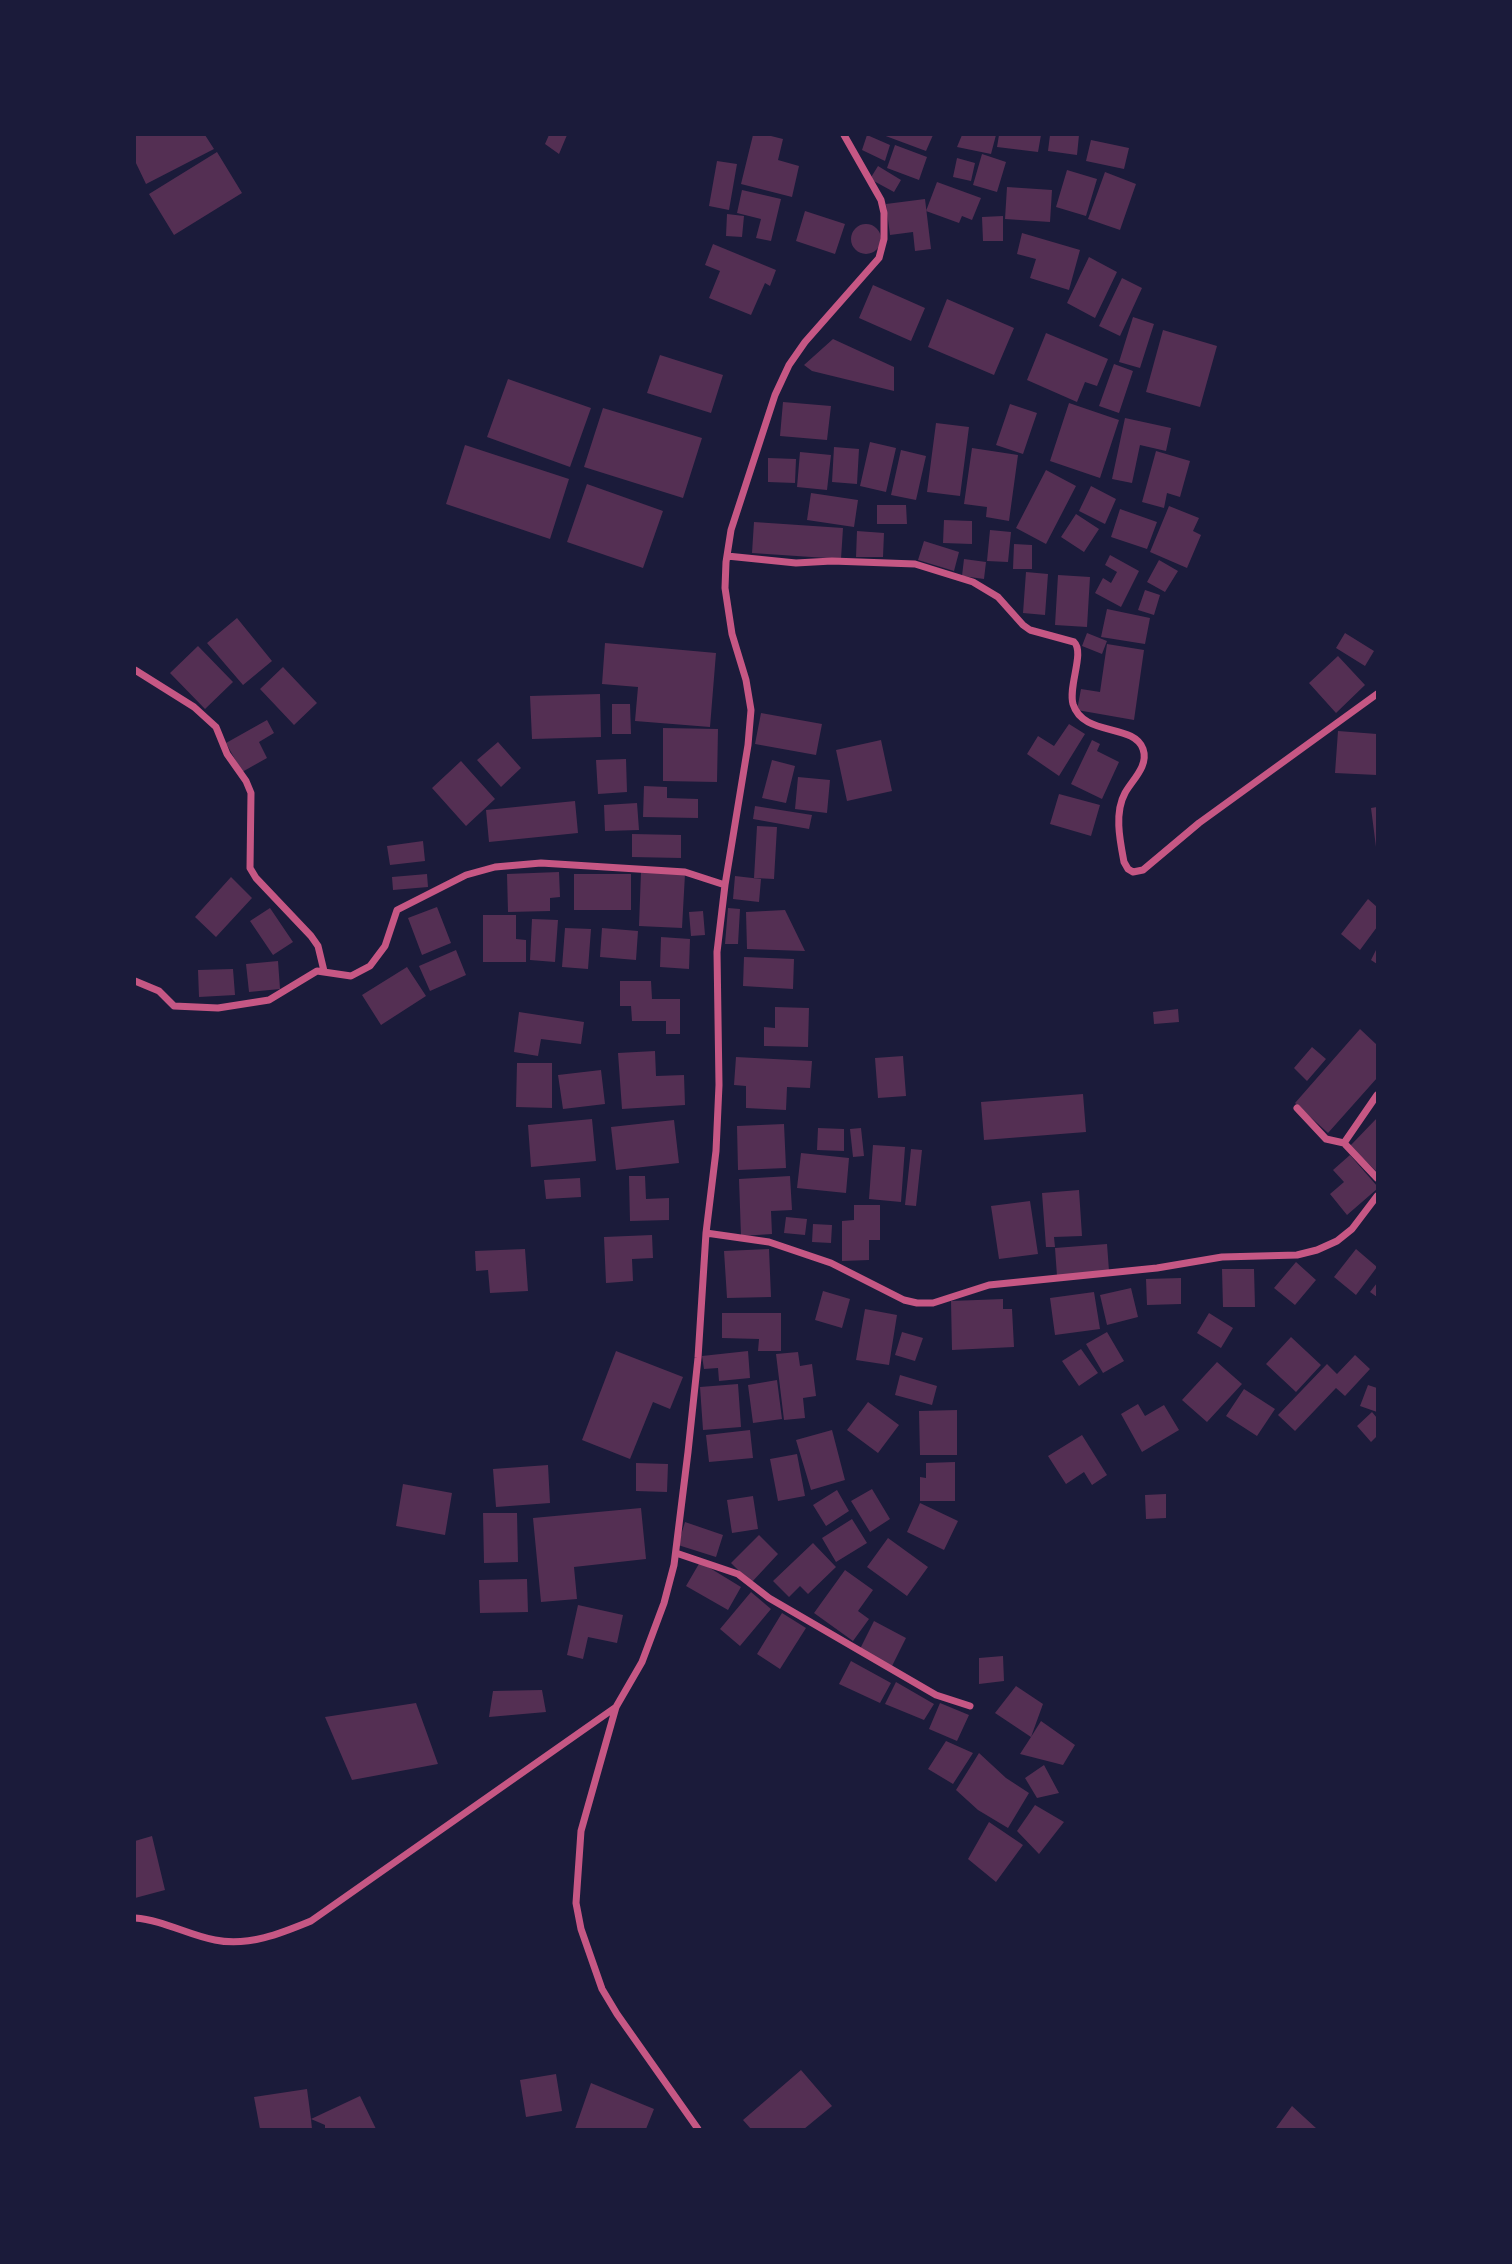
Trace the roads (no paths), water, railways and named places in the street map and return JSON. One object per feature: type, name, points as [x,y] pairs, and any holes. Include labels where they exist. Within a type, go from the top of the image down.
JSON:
[{"type":"street","points":[[698,2129],[607,1997],[581,1929],[576,1903],[581,1830],[616,1707],[646,1650],[664,1603],[676,1553],[698,1358],[706,1233],[716,1151],[719,1085],[717,953],[724,885],[748,745],[751,710],[746,680],[728,614],[724,588],[727,556],[751,464],[775,394],[789,365],[805,342],[879,258],[882,248],[885,226],[881,200],[844,135]]},
{"type":"street","points":[[727,556],[796,564],[832,561],[915,564],[974,582],[998,597],[1012,615],[1030,629],[1074,642],[1079,650],[1071,693],[1075,710],[1100,728],[1128,735],[1138,741],[1145,753],[1144,763],[1125,792],[1119,815],[1124,862],[1133,872],[1143,870],[1199,823],[1377,694]]},
{"type":"street","points":[[135,670],[194,707],[216,727],[227,754],[251,793],[250,868],[256,878],[311,936],[318,946],[324,971]]},
{"type":"street","points":[[135,981],[159,991],[174,1006],[218,1008],[270,1000],[317,971],[344,976],[359,973],[370,966],[385,946],[397,910],[466,875],[495,867],[541,863],[685,872],[724,885]]},
{"type":"street","points":[[1344,1143],[1377,1096]]},
{"type":"street","points":[[1297,1108],[1326,1139],[1344,1143],[1377,1178]]},
{"type":"street","points":[[706,1233],[769,1242],[831,1263],[904,1300],[933,1303],[989,1285],[1157,1268],[1223,1257],[1297,1255],[1337,1241],[1352,1229],[1377,1196]]},
{"type":"street","points":[[676,1553],[738,1574],[769,1598],[936,1695],[970,1706]]},
{"type":"street","points":[[135,1918],[230,1942],[282,1933],[312,1921],[616,1707]]}]
